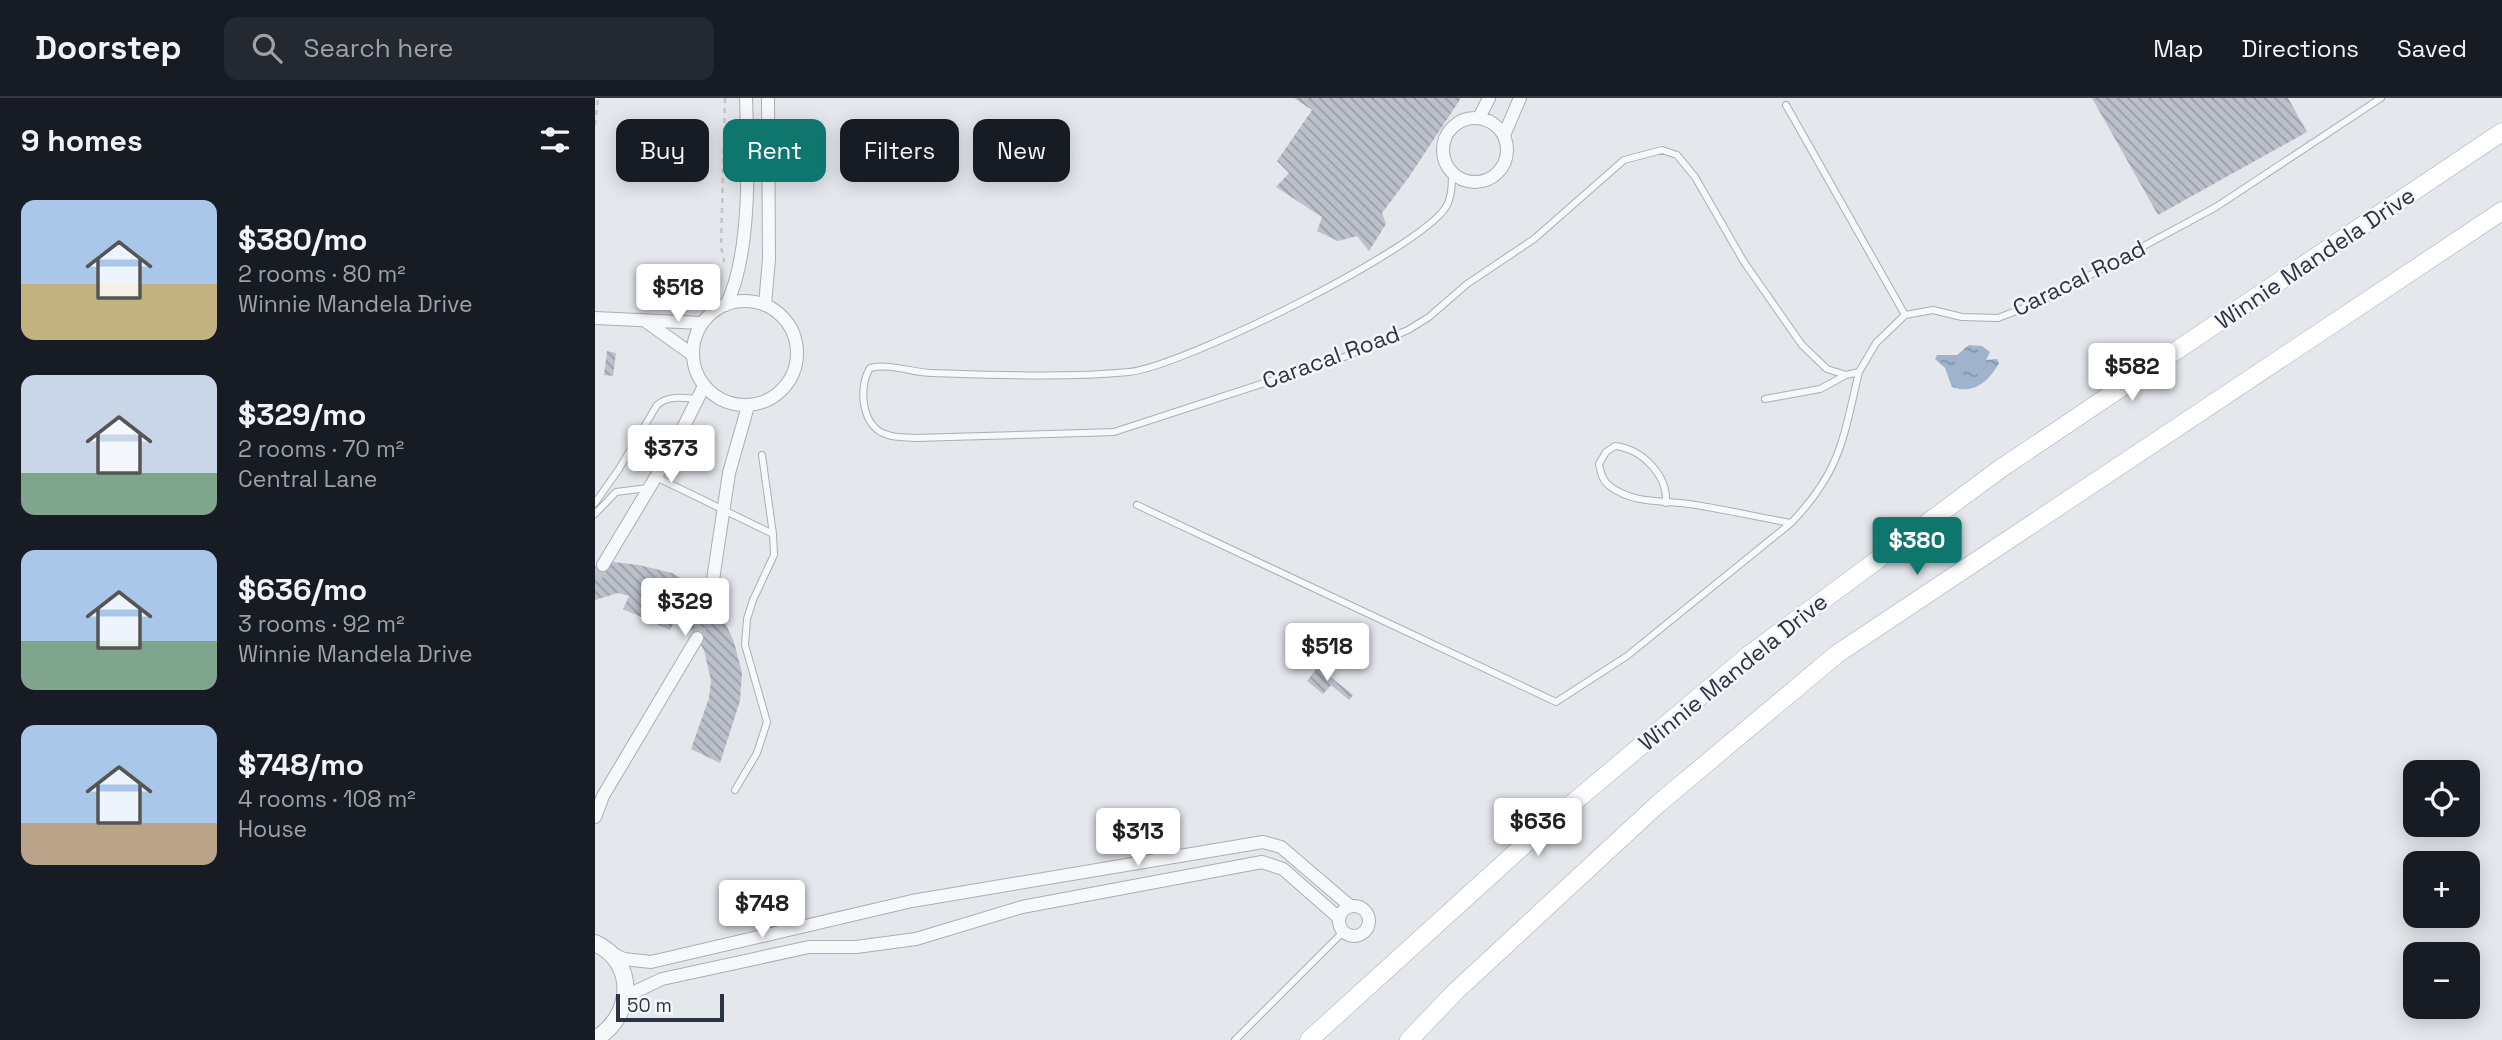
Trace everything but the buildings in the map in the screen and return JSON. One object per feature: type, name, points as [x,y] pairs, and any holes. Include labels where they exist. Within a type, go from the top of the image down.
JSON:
[{"type":"main road","name":"Winnie Mandela Drive","points":[[1309,1040],[1536,834],[1749,655],[2000,469],[2502,132]]},
{"type":"main road","points":[[1409,1040],[1466,982],[1649,813],[1837,654],[2502,211]]},
{"type":"street","points":[[726,304],[745,301],[765,305],[782,317],[794,334],[797,362],[786,388],[775,397],[748,406],[724,401],[704,386],[694,366],[695,338],[702,323],[726,304],[737,281],[742,251],[746,98]]},
{"type":"street","points":[[765,305],[769,259],[768,98]]},
{"type":"street","points":[[1479,118],[1489,98]]},
{"type":"street","points":[[1504,135],[1520,98]]},
{"type":"street","points":[[1479,118],[1494,124],[1504,135],[1507,149],[1505,163],[1496,174],[1484,181],[1470,181],[1452,171],[1443,152],[1445,138],[1459,123],[1479,118]]},
{"type":"street","points":[[595,317],[702,323]]},
{"type":"street","points":[[644,320],[693,355]]},
{"type":"street","points":[[603,565],[653,483],[704,386]]},
{"type":"street","points":[[710,600],[729,473],[748,406]]},
{"type":"street","points":[[595,817],[603,796],[697,638]]},
{"type":"street","points":[[595,943],[624,959],[651,962],[912,901],[1263,842],[1281,847],[1350,906],[1365,911],[1368,925],[1358,936],[1343,932],[1339,918],[1283,869],[1262,862],[1022,907],[916,939],[856,947],[809,947],[662,979],[626,996]]},
{"type":"street","points":[[1339,918],[1350,906]]},
{"type":"street","points":[[761,936],[770,944],[766,957]]},
{"type":"street","points":[[606,1036],[618,1020],[626,996],[625,978],[610,953]]},
{"type":"lane","name":"Caracal Road","points":[[1905,315],[1933,310],[1962,317],[1998,318],[2042,301],[2215,208],[2381,98]]},
{"type":"lane","points":[[1137,505],[1556,702],[1627,656],[1791,523],[1814,499],[1838,459],[1859,372],[1876,343],[1905,315],[1786,105]]},
{"type":"lane","name":"Caracal Road","points":[[1452,171],[1447,206],[1436,219],[1387,253],[1313,295],[1173,362],[1118,372],[929,373],[883,365],[870,368],[863,379],[862,399],[870,421],[886,435],[916,438],[1114,432],[1344,357],[1408,330],[1429,317],[1467,284],[1534,239],[1624,160],[1662,150],[1677,155],[1695,177],[1744,262],[1802,345],[1827,369],[1846,375]]},
{"type":"lane","points":[[1765,399],[1820,389],[1846,375],[1859,372]]},
{"type":"lane","points":[[595,503],[619,469],[657,405],[664,399],[675,397],[697,399]]},
{"type":"lane","points":[[1666,503],[1662,478],[1639,455],[1615,446],[1606,452],[1599,464],[1602,478],[1611,487],[1631,497],[1666,503],[1686,503],[1791,523]]},
{"type":"lane","points":[[735,790],[754,760],[767,722],[745,645],[747,620],[753,600],[774,555],[762,455]]},
{"type":"lane","points":[[595,514],[616,492],[653,483],[723,510],[773,534]]},
{"type":"lane","points":[[1235,1040],[1343,932]]},
{"type":"path","points":[[595,125],[598,98]]},
{"type":"path","points":[[725,98],[721,246],[726,270],[737,281]]},
{"type":"water","points":[[1969,345],[1982,346],[1990,352],[1986,360],[1997,359],[1999,363],[1980,385],[1967,389],[1952,387],[1945,368],[1935,359],[1937,355],[1957,355]]},
{"type":"tunnel","points":[[595,578],[603,565]]},
{"type":"tunnel","points":[[697,638],[710,600]]}]
